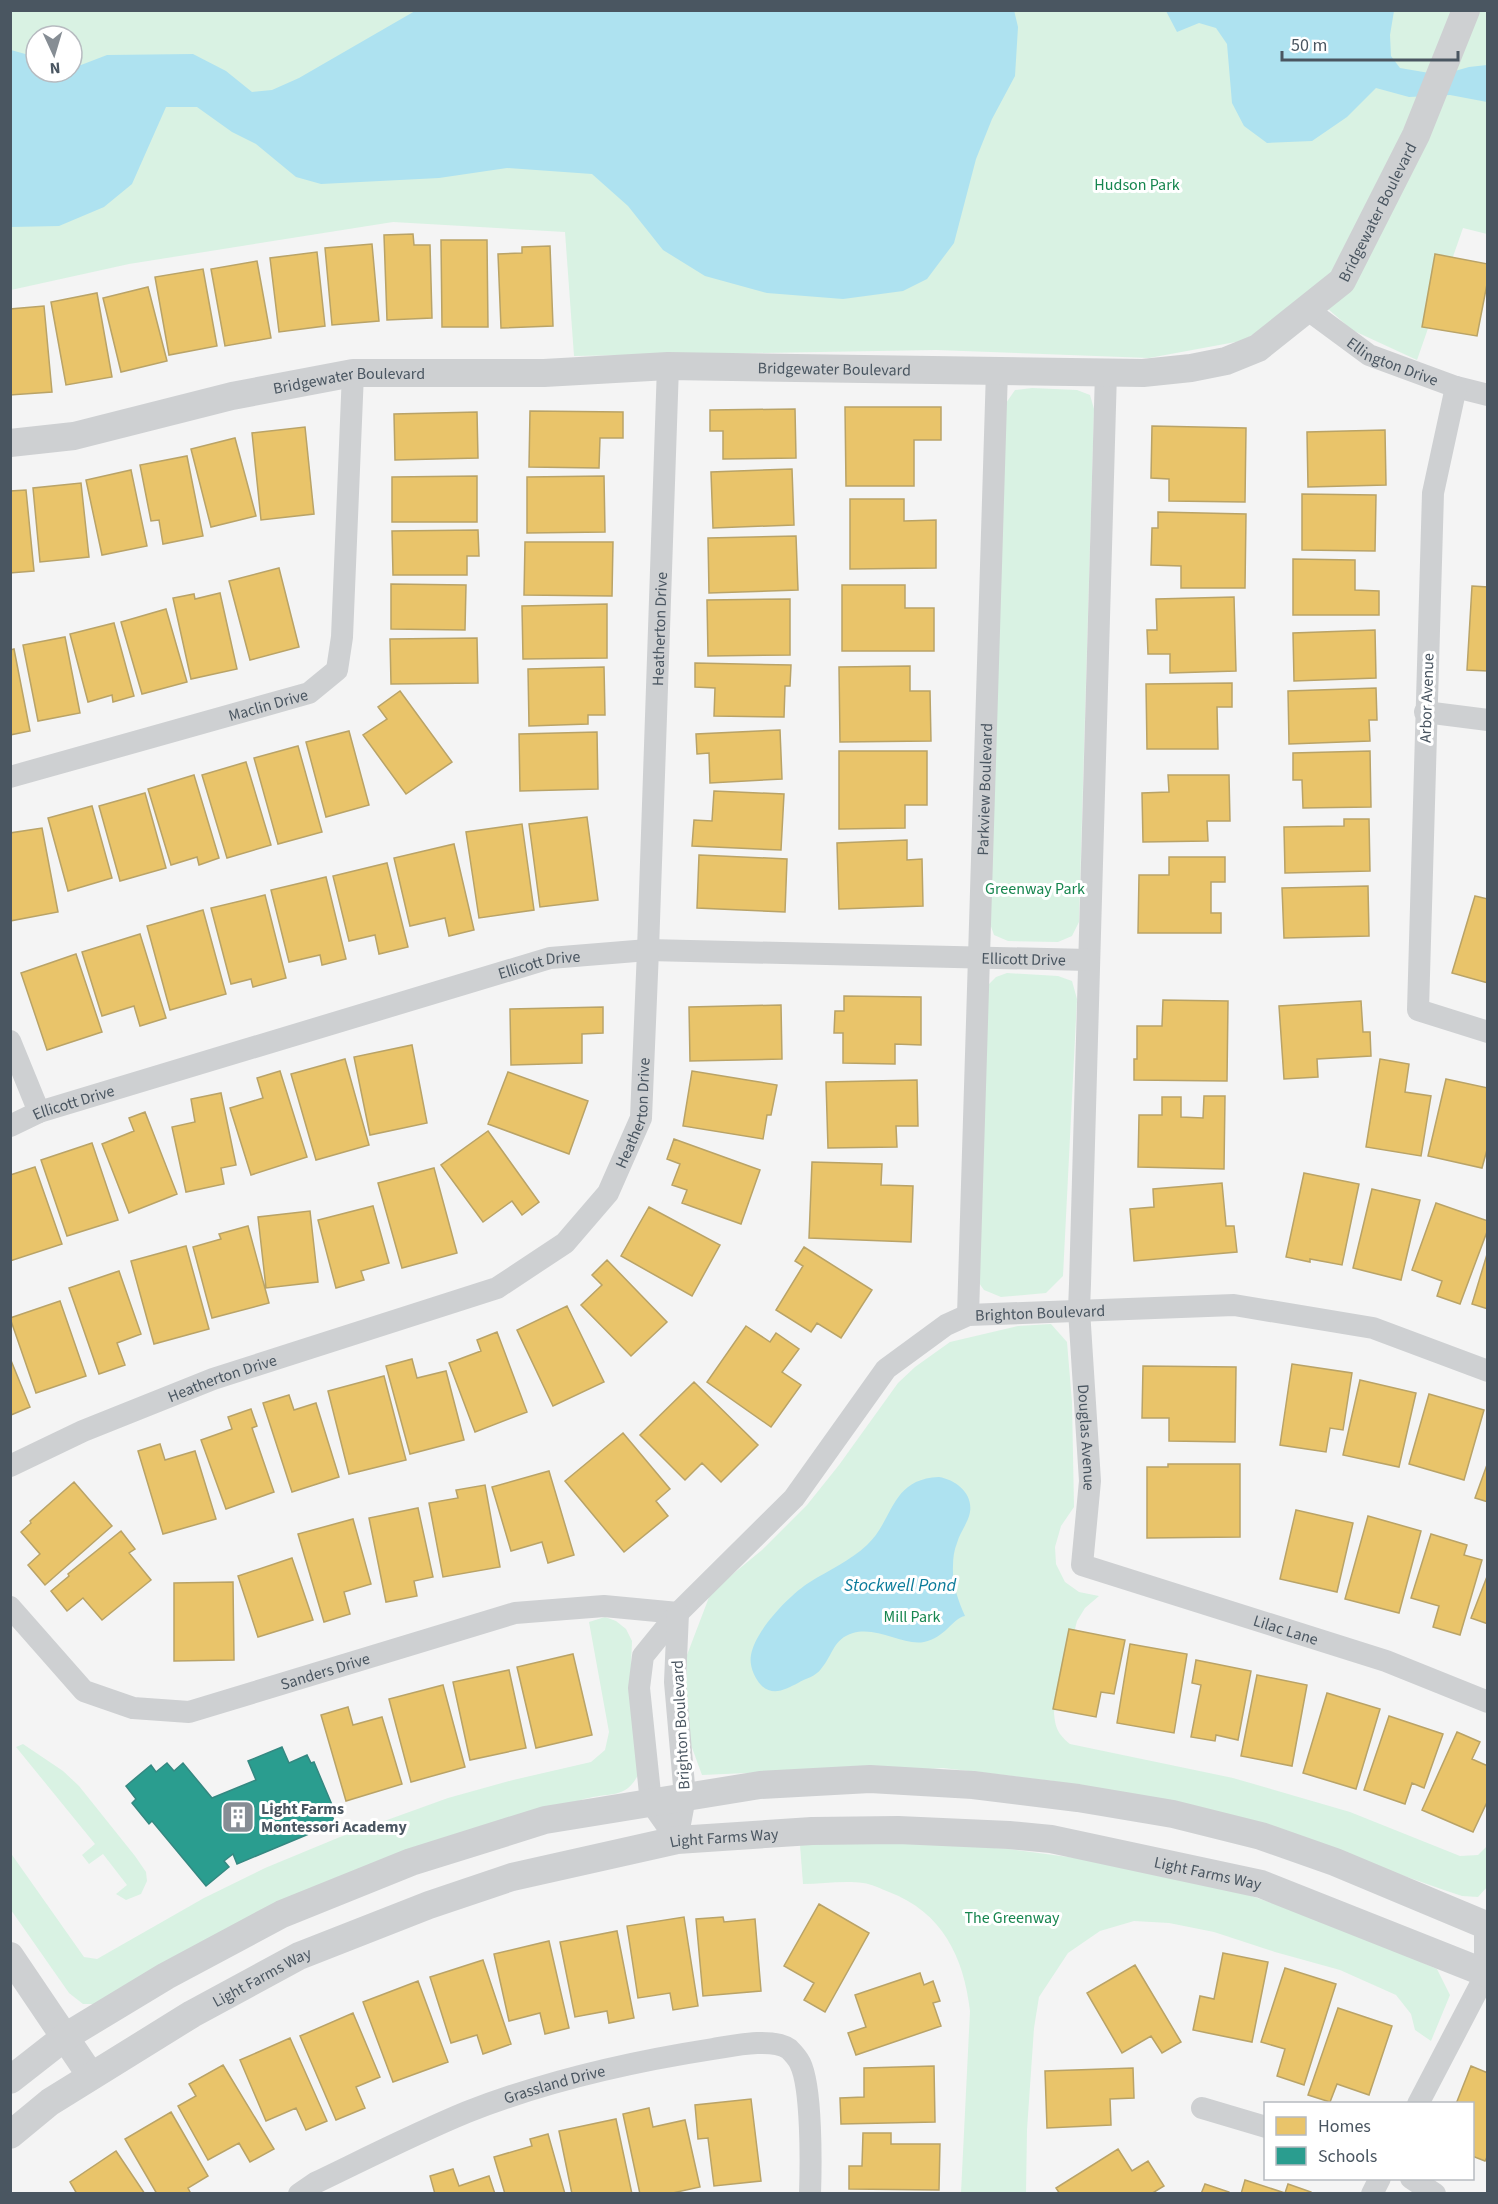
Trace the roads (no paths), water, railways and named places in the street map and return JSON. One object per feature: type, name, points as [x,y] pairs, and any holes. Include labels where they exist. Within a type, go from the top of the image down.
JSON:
[{"type":"street","name":"Bridgewater Boulevard","points":[[10,443],[74,436],[232,396],[352,373],[544,373],[668,366],[1143,373],[1191,368],[1226,361],[1258,348],[1342,281],[1416,135],[1465,14]]},
{"type":"street","name":"Ellington Drive","points":[[1308,310],[1369,354],[1456,387],[1488,395]]},
{"type":"street","name":"Heatherton Drive","points":[[10,1466],[83,1431],[213,1379],[497,1288],[565,1243],[608,1193],[641,1118],[668,366]]},
{"type":"street","name":"Parkview Boulevard","points":[[968,1315],[997,370]]},
{"type":"street","points":[[1079,1310],[1106,372]]},
{"type":"street","name":"Maclin Drive","points":[[10,777],[309,693],[336,670],[342,637],[352,373]]},
{"type":"street","name":"Arbor Avenue","points":[[1456,387],[1433,493],[1418,1010],[1488,1032]]},
{"type":"street","points":[[1425,712],[1488,720]]},
{"type":"street","name":"Ellicott Drive","points":[[10,1126],[39,1112],[550,958],[648,950],[1089,960]]},
{"type":"street","points":[[10,1041],[39,1112]]},
{"type":"street","name":"Brighton Boulevard","points":[[677,1840],[651,1803],[639,1688],[643,1656],[678,1613],[794,1498],[886,1369],[946,1325],[968,1315],[1234,1305],[1373,1328],[1488,1371]]},
{"type":"street","name":"Douglas Avenue","points":[[1079,1310],[1090,1481],[1082,1565]]},
{"type":"street","name":"Lilac Lane","points":[[1082,1565],[1386,1661],[1488,1702]]},
{"type":"street","name":"Sanders Drive","points":[[10,1607],[84,1691],[133,1708],[189,1712],[515,1613],[604,1606],[678,1613]]},
{"type":"street","name":"Brighton Boulevard","points":[[677,1840],[684,1797],[675,1682],[678,1613]]},
{"type":"street","points":[[10,2080],[65,2037],[166,1976],[282,1914],[400,1866],[545,1820],[760,1785],[870,1779],[973,1785],[1078,1798],[1173,1814],[1261,1836],[1335,1862],[1487,1924],[1487,1972],[1420,2102]]},
{"type":"street","name":"Light Farms Way","points":[[10,2135],[50,2102],[91,2076],[192,2014],[299,1956],[429,1905],[512,1877],[677,1840],[812,1831],[898,1830],[1051,1839],[1261,1884],[1487,1972]]},
{"type":"street","points":[[10,1956],[91,2076]]},
{"type":"street","name":"Grassland Drive","points":[[299,2193],[315,2183],[467,2113],[552,2083],[656,2058],[739,2045],[769,2043],[788,2048],[800,2062],[806,2082],[810,2193]]},
{"type":"street","points":[[1202,2108],[1264,2126]]},
{"type":"street","points":[[1415,2180],[1435,2193]]},
{"type":"water","points":[[1014,10],[1018,27],[1015,76],[992,119],[976,159],[954,243],[927,279],[903,291],[843,299],[767,293],[705,276],[663,250],[628,206],[592,174],[507,168],[439,178],[321,184],[296,177],[256,144],[232,132],[197,107],[166,107],[132,184],[104,207],[59,226],[11,227],[11,50],[24,54],[24,84],[84,84],[84,64],[107,55],[193,54],[226,71],[252,92],[272,90],[299,78],[415,11]]},
{"type":"water","points":[[1166,11],[1394,11],[1390,35],[1391,56],[1400,68],[1441,75],[1469,67],[1487,65],[1487,102],[1450,95],[1409,97],[1376,88],[1347,117],[1312,141],[1267,143],[1244,126],[1232,103],[1227,44],[1216,28],[1199,23],[1177,32]]},
{"type":"water","name":"Stockwell Pond","points":[[939,1477],[957,1484],[969,1499],[969,1516],[958,1539],[953,1563],[955,1586],[965,1616],[956,1620],[938,1637],[924,1642],[908,1641],[872,1632],[853,1633],[837,1643],[825,1664],[813,1676],[780,1691],[770,1691],[761,1685],[753,1671],[751,1655],[759,1635],[774,1614],[810,1582],[847,1561],[867,1545],[876,1535],[895,1502],[911,1485],[923,1479]]},
{"type":"place","name":"Light Farms Montessori Academy","points":[[238,1817]]},
{"type":"park label","name":"Hudson Park","points":[[1137,184]]},
{"type":"park label","name":"Greenway Park","points":[[1035,888]]},
{"type":"park label","name":"Mill Park","points":[[912,1616]]},
{"type":"park label","name":"The Greenway","points":[[1012,1917]]}]
